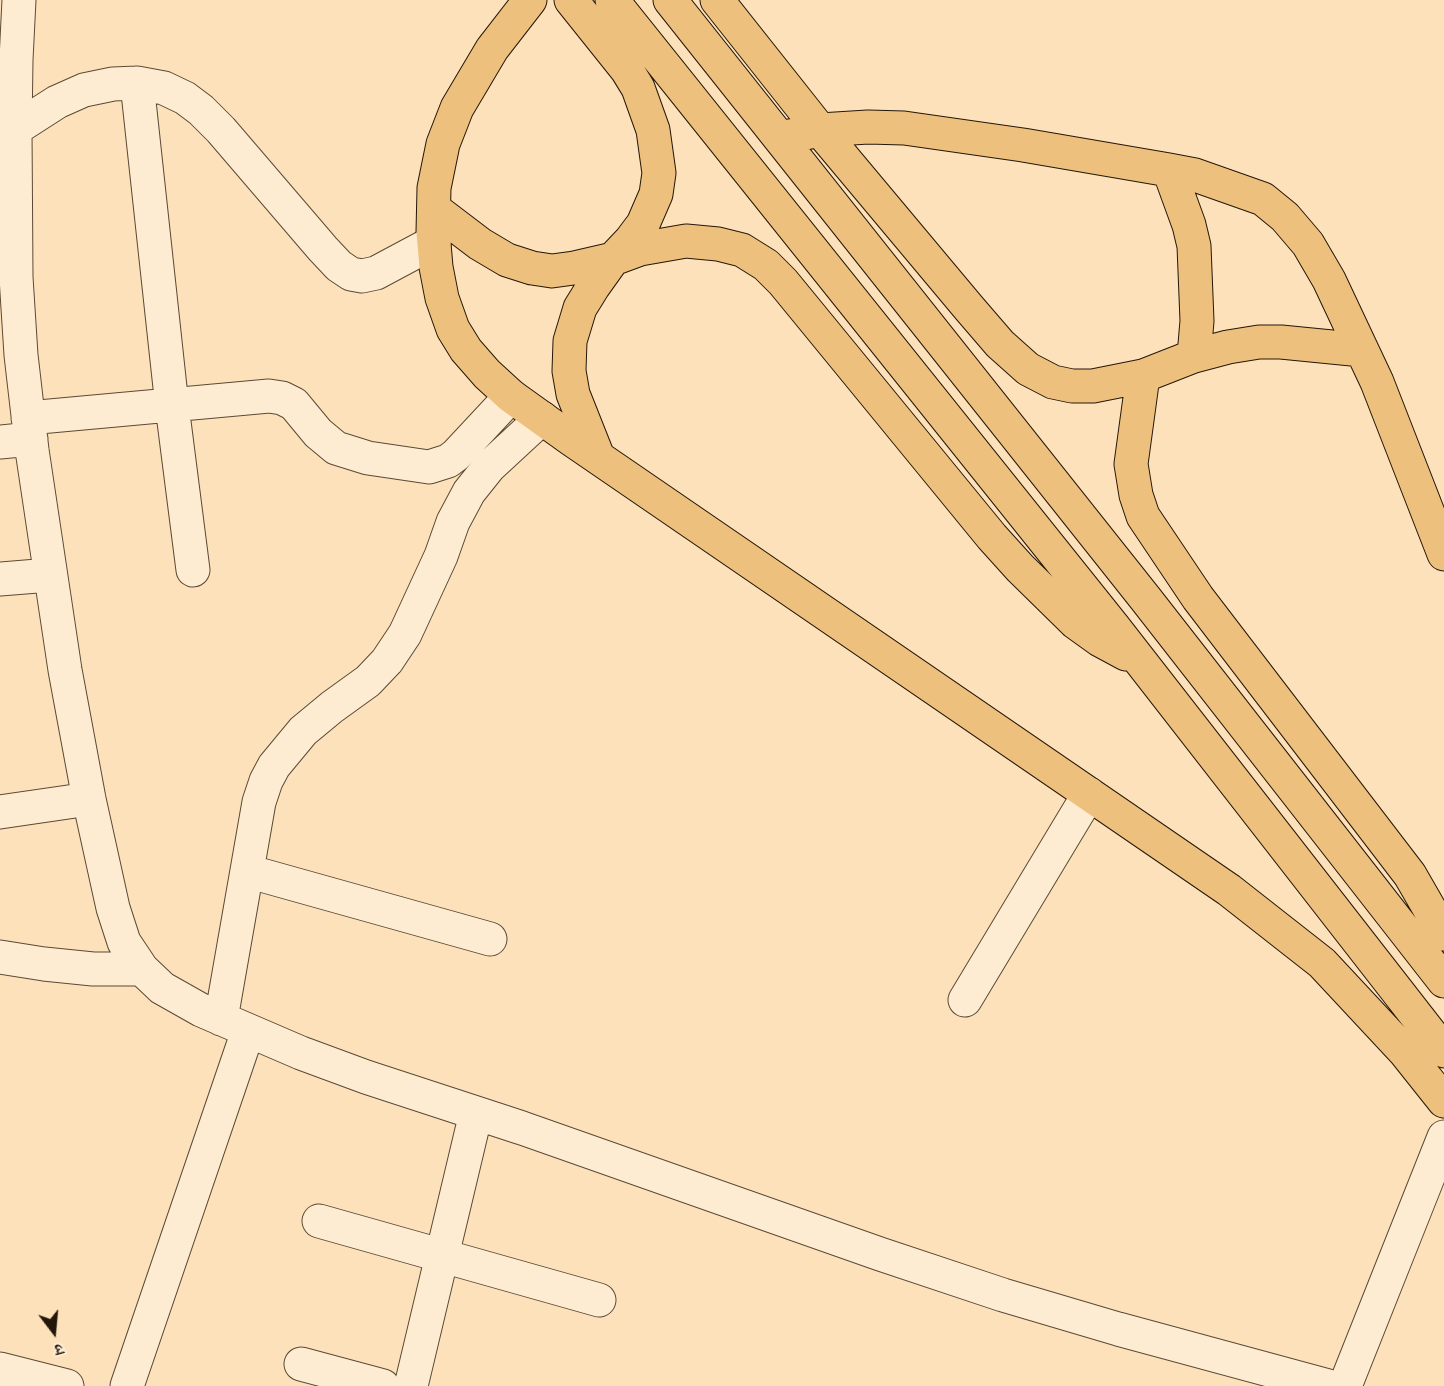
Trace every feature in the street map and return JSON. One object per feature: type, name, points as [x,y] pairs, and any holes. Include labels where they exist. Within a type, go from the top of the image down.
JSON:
[{"type":"highway","points":[[530,0],[492,49],[457,108],[443,144],[434,188],[434,242],[442,298],[453,329],[466,350],[511,396],[542,418],[1229,891],[1322,963],[1406,1052],[1444,1101]]},
{"type":"highway","points":[[571,0],[627,70],[638,88],[647,110],[657,152],[659,173],[656,194],[650,211],[631,240],[613,259],[580,308],[570,341],[569,371],[573,394],[598,457]]},
{"type":"highway","points":[[612,0],[1141,662],[1444,1051]]},
{"type":"highway","points":[[670,0],[1130,579],[1444,981]]},
{"type":"highway","points":[[717,0],[820,130],[1000,344],[1028,369],[1053,382],[1072,386],[1093,386],[1143,376],[1194,356],[1259,342],[1362,350]]},
{"type":"highway","points":[[780,138],[820,130],[868,127],[904,128],[1023,145],[1195,175],[1263,200],[1285,217],[1308,244],[1329,280],[1377,382],[1444,554]]},
{"type":"highway","points":[[1169,170],[1189,225],[1194,246],[1197,321],[1194,356]]},
{"type":"highway","points":[[434,209],[480,244],[507,260],[552,271],[613,259],[640,249],[686,241],[718,244],[742,250],[766,265],[783,282],[1020,568],[1075,622],[1100,640],[1141,662]]},
{"type":"highway","points":[[1143,376],[1131,464],[1136,495],[1143,516],[1198,598],[1410,875],[1444,934]]},
{"type":"street","points":[[19,0],[15,129],[20,433],[50,575],[89,800],[113,908],[124,942],[142,969],[162,988],[235,1025],[366,1077],[1003,1295],[1328,1386]]},
{"type":"street","points":[[15,129],[57,102],[84,90],[137,82],[164,88],[185,98],[201,110],[221,130],[322,249],[351,274],[362,276],[376,273],[434,242]]},
{"type":"street","points":[[137,82],[172,406],[193,570]]},
{"type":"street","points":[[20,433],[172,406],[269,396],[282,398],[294,404],[318,433],[336,448],[368,458],[429,467],[448,461],[456,455],[511,396]]},
{"type":"street","points":[[127,1386],[235,1025],[247,871],[266,781],[273,766],[303,731],[368,681],[387,661],[405,634],[441,556],[453,522],[469,492],[489,467],[542,418]]},
{"type":"street","points":[[0,579],[50,575]]},
{"type":"street","points":[[965,1000],[1089,794]]},
{"type":"street","points":[[0,812],[89,800]]},
{"type":"street","points":[[247,871],[490,939]]},
{"type":"street","points":[[0,957],[93,969],[142,969]]},
{"type":"street","points":[[411,1386],[476,1113]]},
{"type":"street","points":[[1345,1386],[1444,1137]]},
{"type":"street","points":[[319,1221],[599,1300]]},
{"type":"street","points":[[301,1364],[383,1386]]},
{"type":"street","points":[[0,1369],[67,1386]]}]
